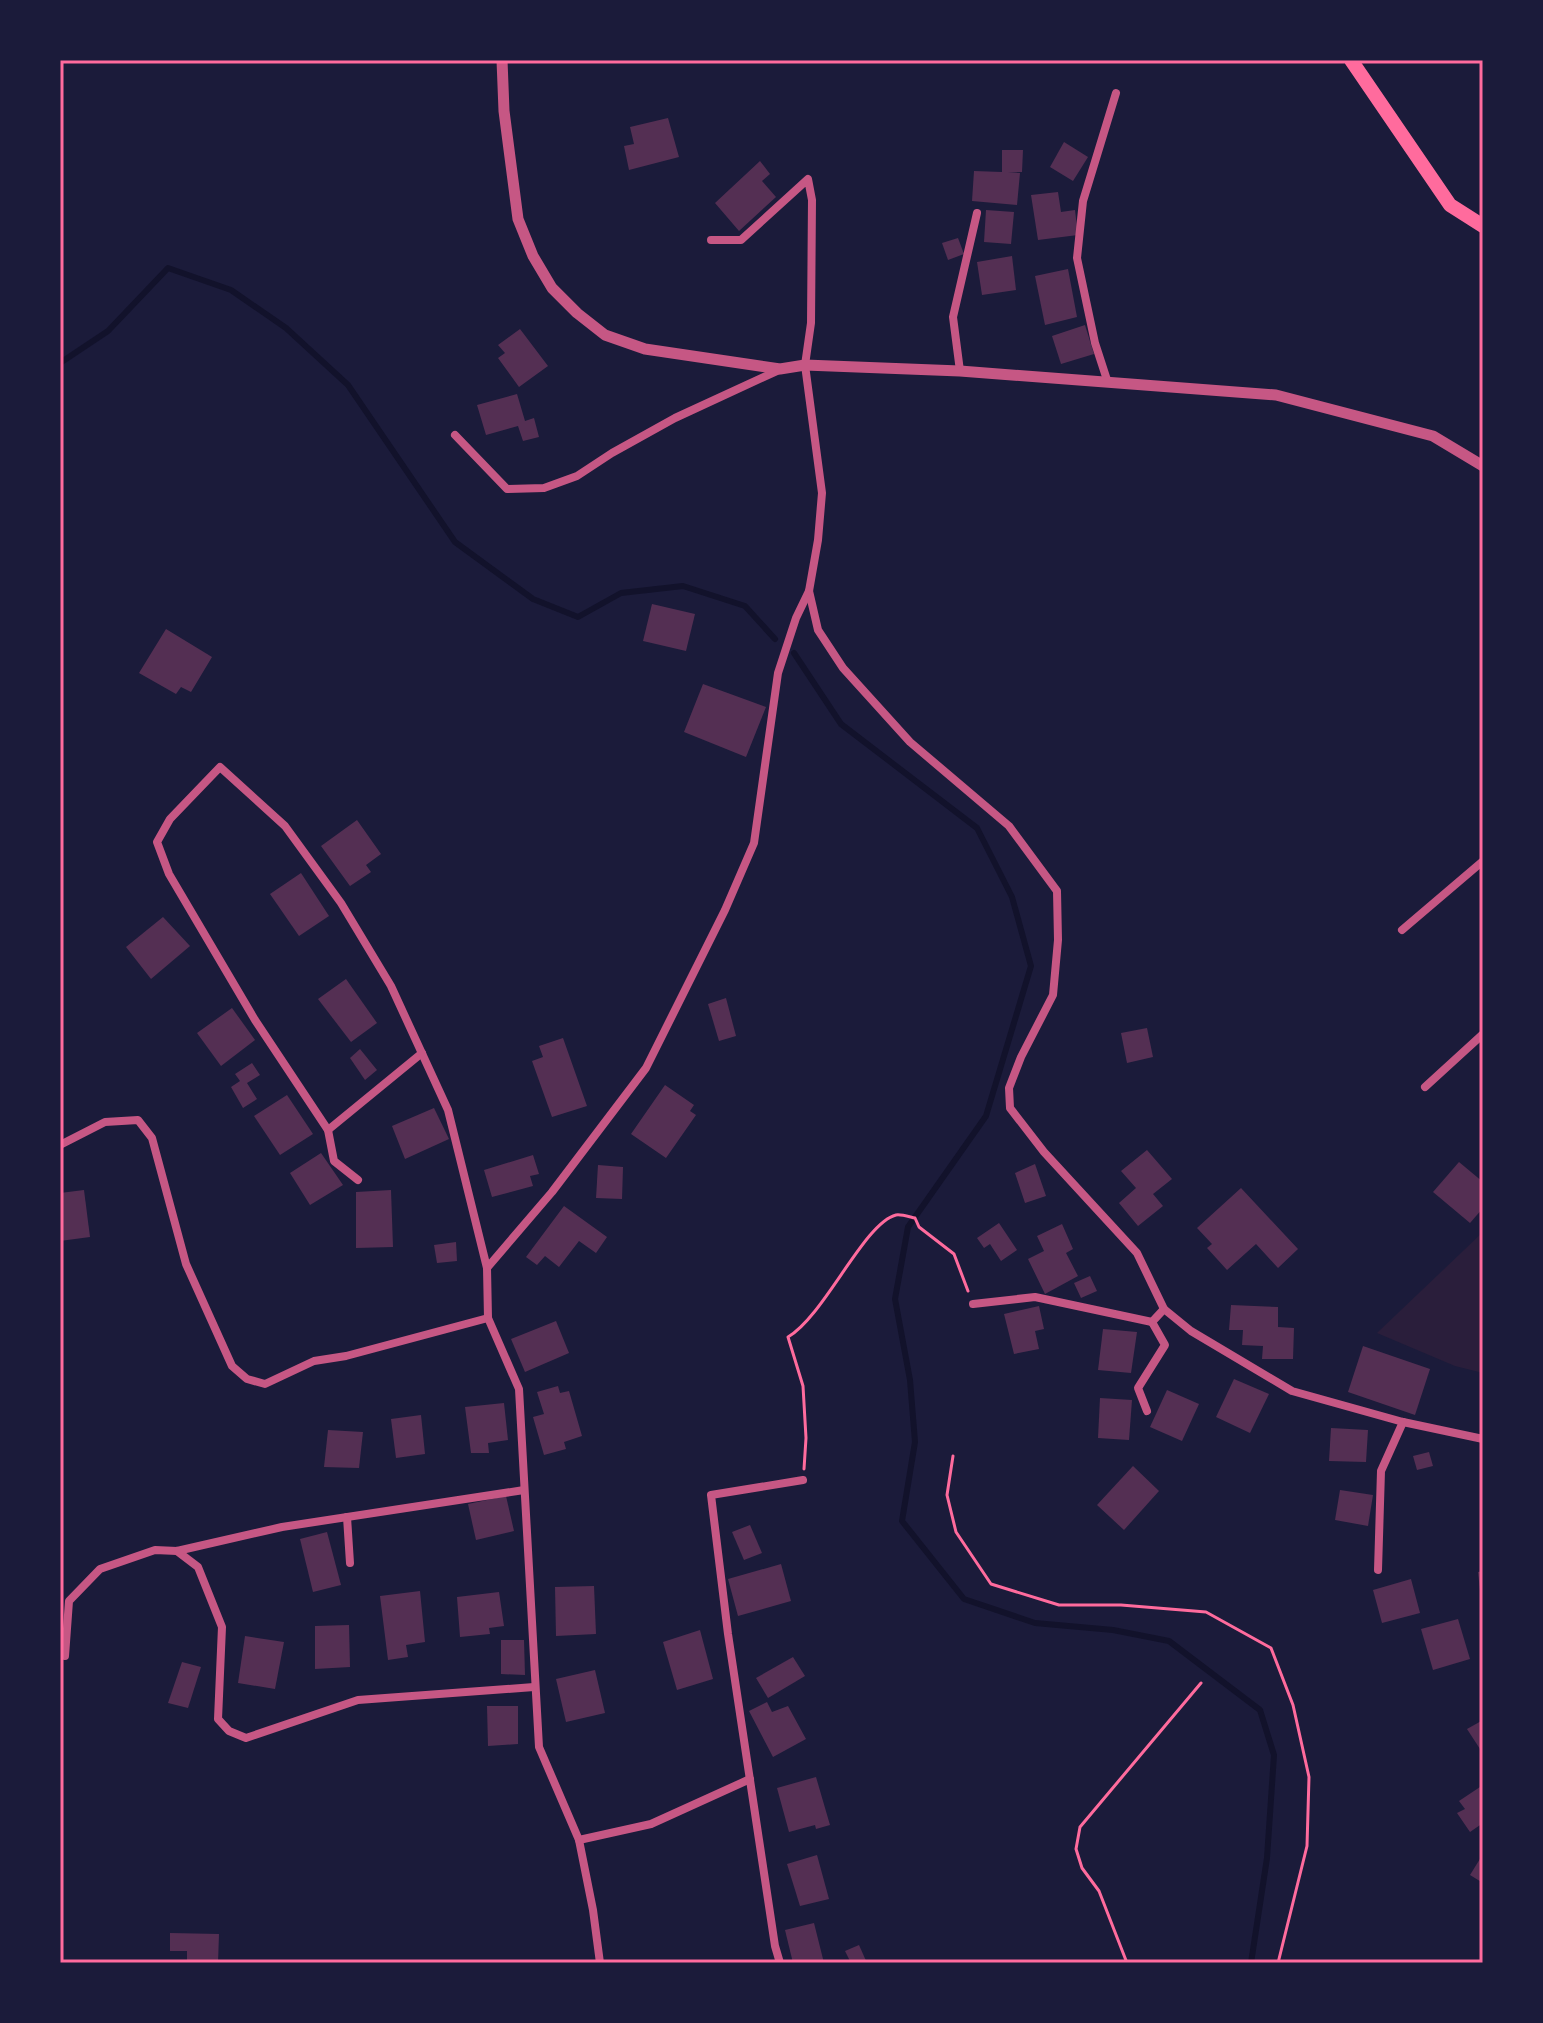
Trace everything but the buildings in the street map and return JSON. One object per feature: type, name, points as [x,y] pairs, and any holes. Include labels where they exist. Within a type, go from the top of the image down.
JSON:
[{"type":"main road","points":[[1351,60],[1450,205],[1483,226]]},
{"type":"street","points":[[502,60],[504,111],[518,219],[533,256],[552,288],[605,335],[645,349],[780,369]]},
{"type":"street","points":[[1108,383],[1095,343],[1077,258],[1083,201],[1116,93]]},
{"type":"street","points":[[487,1268],[552,1192],[646,1068],[725,910],[754,843],[778,673],[796,618],[809,591],[822,493],[805,365],[811,323],[812,277],[812,200],[808,179],[741,240],[711,240]]},
{"type":"street","points":[[960,371],[953,317],[977,213]]},
{"type":"street","points":[[455,435],[507,489],[544,488],[577,476],[675,418],[780,369],[805,365],[960,371],[1276,395],[1433,436],[1483,466]]},
{"type":"street","points":[[809,591],[818,630],[843,668],[910,742],[1009,826],[1057,891],[1058,940],[1053,995],[1021,1057],[1009,1088],[1010,1108],[1044,1152],[1137,1253],[1164,1309],[1191,1331],[1292,1391],[1403,1422],[1483,1439]]},
{"type":"street","points":[[358,1180],[334,1161],[328,1130],[255,1020],[169,874],[157,842],[170,819],[220,767],[285,826],[341,903],[391,986],[448,1110],[487,1268],[488,1318],[519,1389],[539,1747],[579,1840],[600,1963]]},
{"type":"street","points":[[1402,930],[1483,861]]},
{"type":"street","points":[[1425,1087],[1483,1034]]},
{"type":"street","points":[[328,1130],[422,1053]]},
{"type":"street","points":[[60,1145],[105,1122],[138,1120],[152,1138],[186,1264],[232,1366],[247,1379],[265,1384],[314,1361],[346,1356],[488,1318]]},
{"type":"street","points":[[973,1304],[1035,1297],[1152,1322],[1165,1345],[1138,1388],[1147,1411]]},
{"type":"street","points":[[1152,1322],[1164,1309]]},
{"type":"street","points":[[1378,1570],[1381,1471],[1403,1422]]},
{"type":"street","points":[[780,1963],[750,1779],[711,1495],[803,1480]]},
{"type":"street","points":[[65,1656],[69,1601],[100,1569],[155,1550],[177,1551],[282,1527],[524,1490]]},
{"type":"street","points":[[347,1517],[350,1563]]},
{"type":"street","points":[[177,1551],[198,1567],[222,1627],[218,1719],[229,1731],[246,1738],[358,1700],[534,1687]]},
{"type":"street","points":[[579,1840],[651,1824],[750,1779]]},
{"type":"path","points":[[803,1480],[806,1438],[803,1386],[788,1337],[802,1328],[831,1293],[856,1254],[881,1224],[896,1215],[915,1218],[919,1227],[954,1254],[973,1304]]},
{"type":"path","points":[[953,1456],[947,1495],[956,1532],[991,1584],[1059,1605],[1121,1605],[1206,1612],[1271,1648],[1293,1705],[1309,1777],[1307,1846],[1278,1963]]},
{"type":"path","points":[[1127,1963],[1099,1891],[1082,1868],[1076,1849],[1080,1827],[1201,1683]]},
{"type":"shaded area","points":[[1483,1232],[1483,1373],[1455,1366],[1377,1333]]},
{"type":"waterway","points":[[60,363],[108,331],[168,268],[231,290],[286,328],[348,385],[455,542],[533,599],[578,617],[621,593],[683,586],[745,606],[775,639]]},
{"type":"waterway","points":[[794,653],[841,724],[977,828],[1012,897],[1031,966],[986,1116],[908,1227],[895,1299],[910,1380],[915,1442],[902,1521],[964,1599],[1035,1623],[1113,1630],[1169,1641],[1260,1710],[1274,1755],[1267,1858],[1251,1963]]}]
